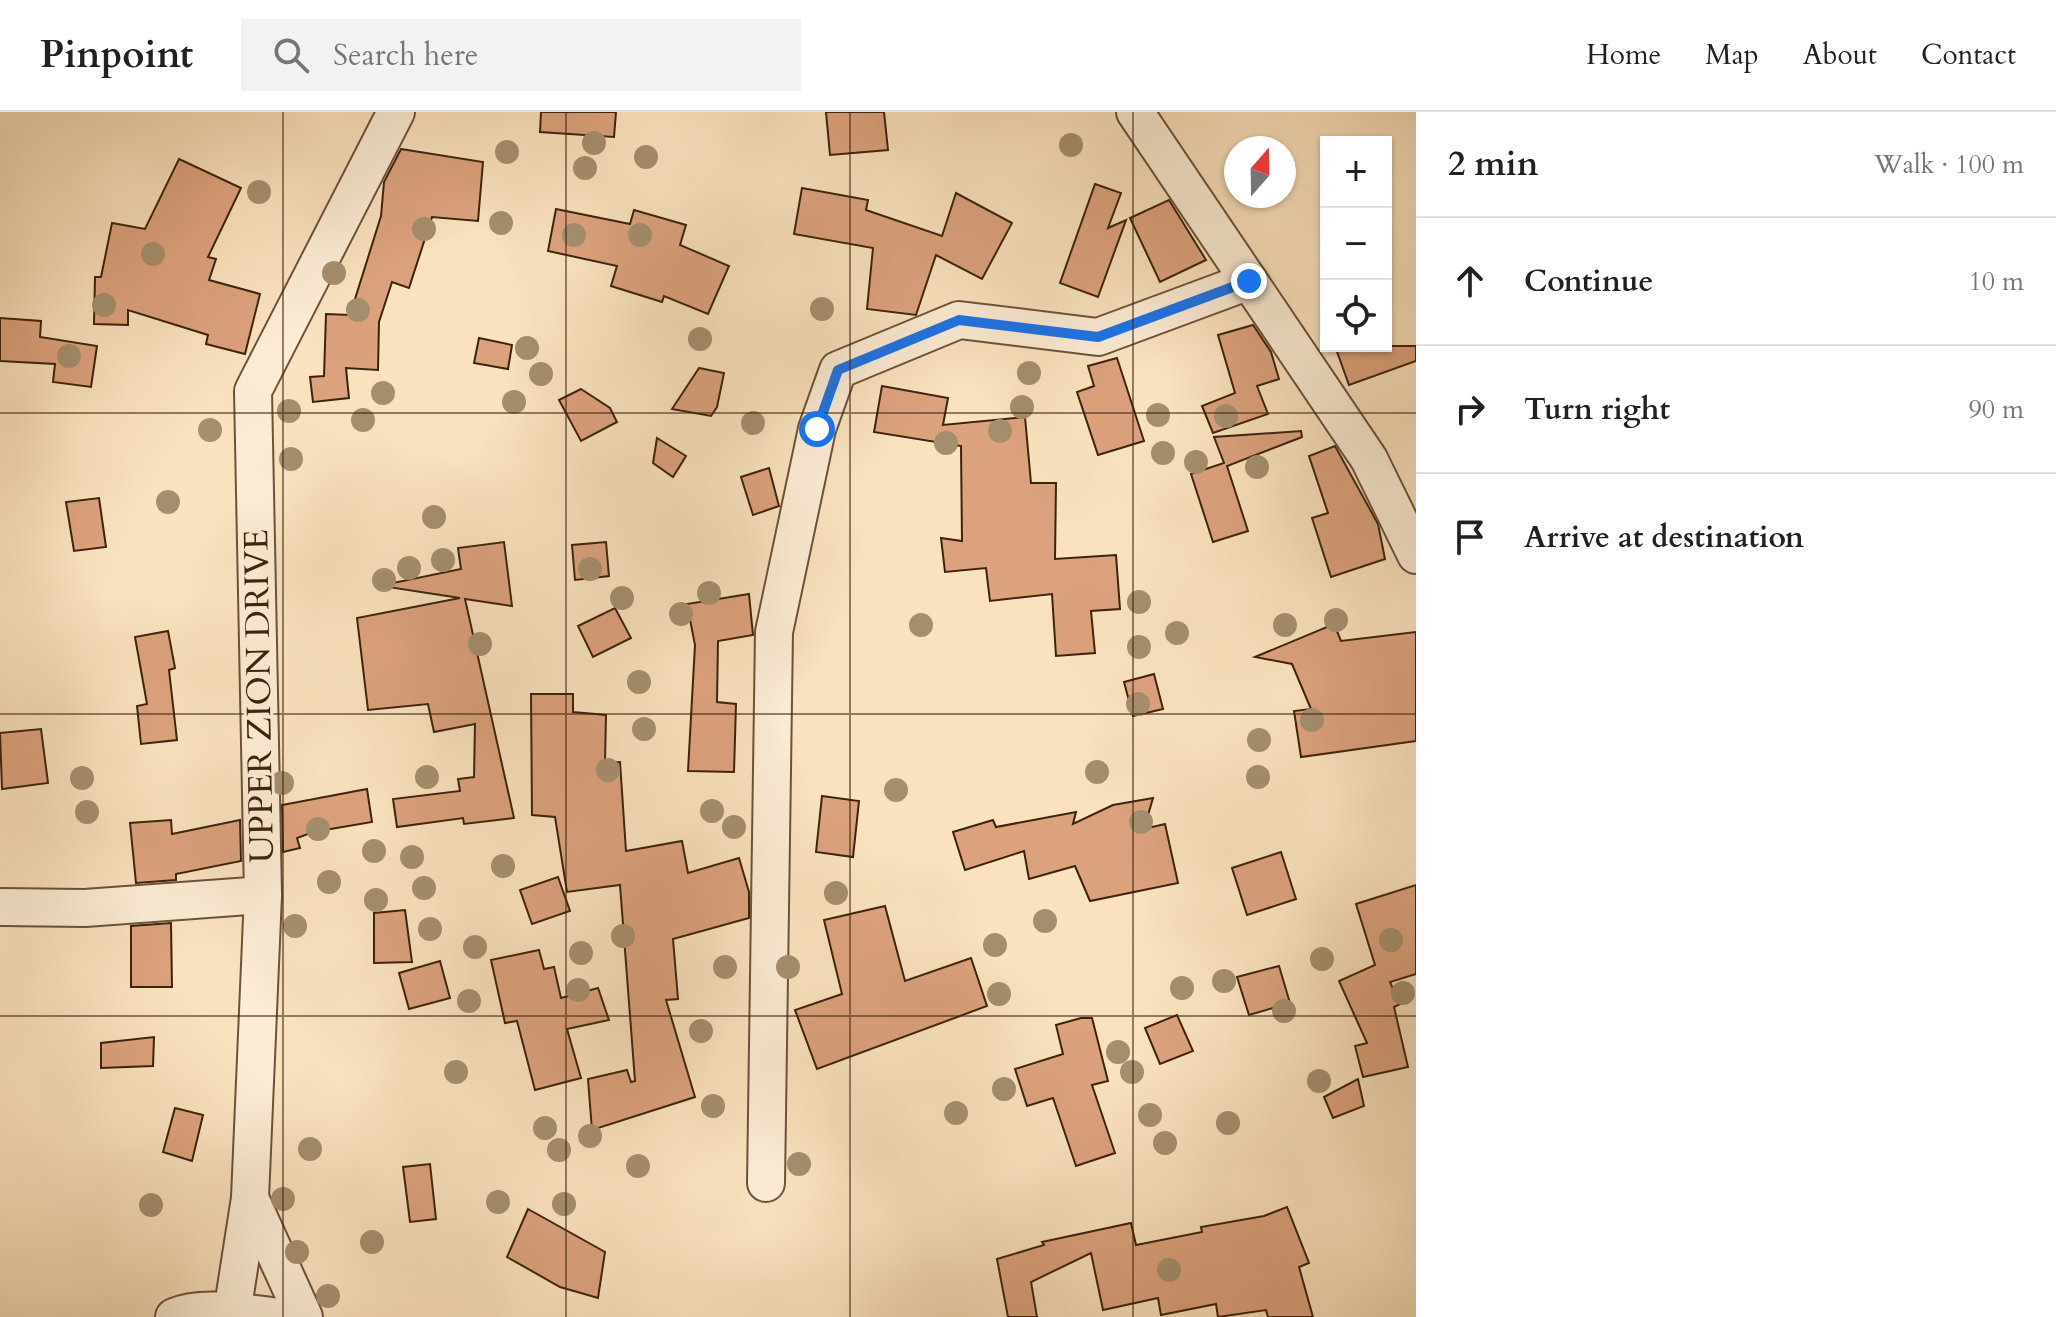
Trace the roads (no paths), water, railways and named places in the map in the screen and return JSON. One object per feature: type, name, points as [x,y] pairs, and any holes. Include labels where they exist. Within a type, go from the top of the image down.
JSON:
[{"type":"street","name":"UPPER ZION DRIVE","points":[[232,1313],[250,1198],[263,895],[253,391],[396,112]]},
{"type":"street","points":[[1135,112],[1369,459],[1416,555]]},
{"type":"street","points":[[766,1183],[774,632],[817,429],[838,370],[959,320],[1098,337],[1249,281]]},
{"type":"street","points":[[0,907],[85,908],[263,895]]},
{"type":"street","points":[[250,1198],[304,1317]]},
{"type":"street","points":[[174,1317],[183,1313],[280,1317]]}]
